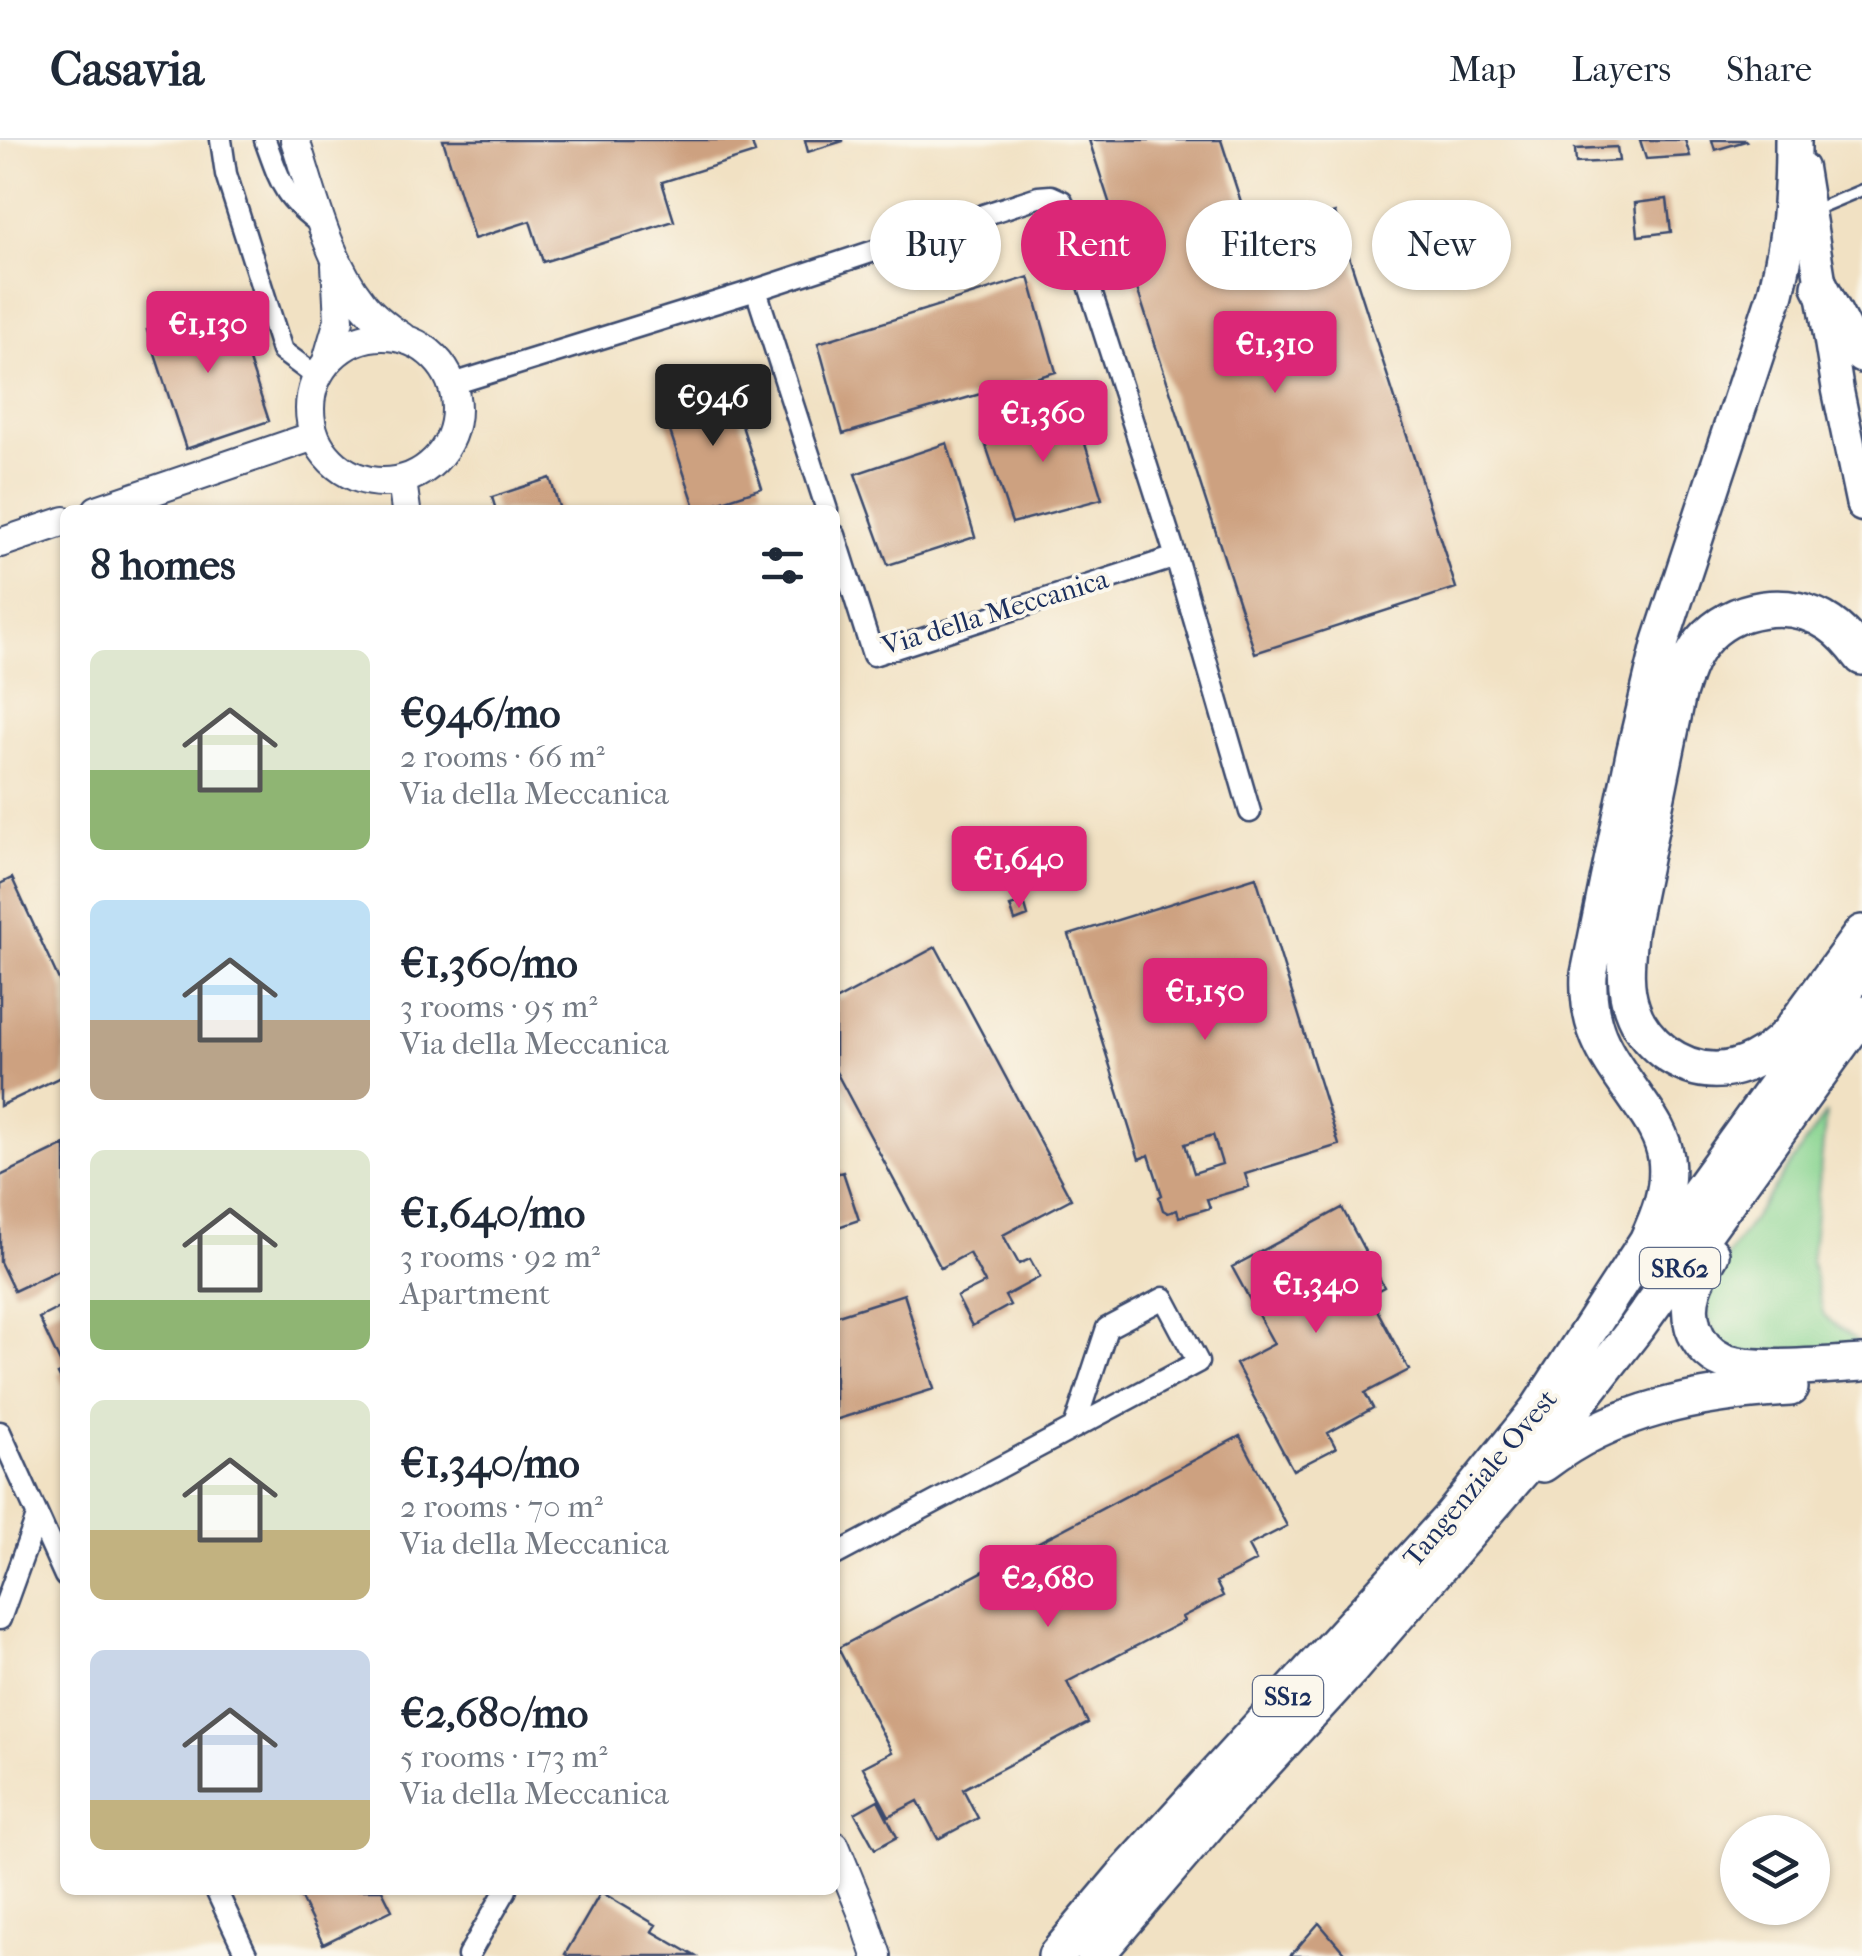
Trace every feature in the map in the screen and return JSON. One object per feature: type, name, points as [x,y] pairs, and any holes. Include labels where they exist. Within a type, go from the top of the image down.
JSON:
[{"type":"highway","points":[[1536,1412],[1647,1241],[1664,1195],[1663,1146],[1648,1115],[1595,1033],[1589,974],[1656,658],[1783,266],[1790,234],[1795,140]]},
{"type":"highway","points":[[1820,286],[1850,344],[1862,355]]},
{"type":"highway","points":[[1862,657],[1830,624],[1793,610],[1746,612],[1719,625],[1701,644],[1677,698],[1629,932],[1626,962],[1630,1005],[1644,1033],[1656,1046],[1686,1065],[1717,1071],[1746,1064],[1776,1047],[1789,1034],[1862,934]]},
{"type":"highway","name":"Tangenziale Ovest","points":[[1056,1956],[1125,1874],[1451,1517],[1536,1412],[1862,966]]},
{"type":"highway","points":[[1862,1016],[1707,1261],[1691,1292],[1690,1309],[1692,1324],[1703,1346],[1722,1360],[1761,1367],[1862,1364]]},
{"type":"highway","name":"Tangenziale Ovest","points":[[1095,1956],[1552,1436],[1637,1327],[1862,1016]]},
{"type":"highway","points":[[1485,1514],[1566,1448],[1632,1416],[1686,1399],[1730,1392],[1862,1383]]},
{"type":"main road","points":[[1795,140],[1862,506]]},
{"type":"street","points":[[221,140],[226,174],[282,351],[322,369]]},
{"type":"street","points":[[265,140],[280,184],[298,207],[324,226]]},
{"type":"street","points":[[295,140],[336,258],[360,300],[380,322],[425,348],[442,364],[452,384],[457,404],[448,444],[420,473],[402,481],[366,481],[350,475],[322,452],[314,436],[310,396],[339,320],[336,258]]},
{"type":"street","points":[[452,384],[756,290],[1038,196],[1062,202],[1176,557],[1250,812]]},
{"type":"street","points":[[756,290],[825,505]]},
{"type":"street","points":[[322,369],[349,344],[376,335],[404,338]]},
{"type":"street","points":[[111,505],[314,436]]},
{"type":"street","points":[[402,481],[405,505]]},
{"type":"street","points":[[0,543],[60,523]]},
{"type":"street","name":"Via della Meccanica","points":[[840,550],[874,655],[1176,557]]},
{"type":"street","points":[[840,1552],[1074,1428],[1198,1362],[1164,1298],[1107,1328],[1074,1428]]},
{"type":"street","points":[[0,1432],[60,1565]]},
{"type":"street","points":[[0,1619],[37,1517]]},
{"type":"street","points":[[840,1858],[877,1956]]},
{"type":"street","points":[[218,1895],[247,1956]]},
{"type":"street","points":[[468,1956],[503,1895]]},
{"type":"lane","points":[[1808,212],[1862,190]]},
{"type":"green space","points":[[1826,1113],[1811,1262],[1824,1316],[1862,1345],[1862,1352],[1792,1358],[1739,1354],[1727,1349],[1717,1337],[1703,1291]]},
{"type":"building","points":[[443,140],[751,140],[755,153],[662,182],[674,221],[543,262],[530,221],[474,239]]},
{"type":"building","points":[[805,140],[843,140],[843,141],[808,152]]},
{"type":"building","points":[[1089,140],[1221,140],[1240,200],[1186,200],[1186,290],[1352,290],[1352,266],[1456,588],[1255,653],[1138,290],[1166,290],[1166,200],[1108,200]]},
{"type":"building","points":[[1640,140],[1685,140],[1690,156],[1646,159]]},
{"type":"building","points":[[1712,140],[1745,140],[1746,141],[1715,150]]},
{"type":"building","points":[[1617,147],[1619,161],[1576,163],[1575,149]]},
{"type":"building","points":[[1667,199],[1671,232],[1638,236],[1635,203]]},
{"type":"building","points":[[1021,280],[1021,290],[1033,290],[1056,372],[843,434],[818,343],[987,290],[1001,290],[1001,286]]},
{"type":"building","points":[[230,303],[269,421],[186,449],[147,330]]},
{"type":"building","points":[[730,388],[762,488],[711,505],[694,505],[663,410]]},
{"type":"building","points":[[1073,405],[1102,499],[1012,523],[982,434]]},
{"type":"building","points":[[947,443],[975,537],[888,565],[855,474]]},
{"type":"building","points":[[550,478],[558,505],[494,505],[492,497]]},
{"type":"building","points":[[1256,877],[1339,1145],[1245,1174],[1249,1187],[1207,1199],[1210,1208],[1179,1217],[1177,1210],[1163,1210],[1149,1155],[1139,1159],[1069,935]],"holes":[[[1213,1135],[1222,1164],[1194,1173],[1185,1144]]]},
{"type":"building","points":[[12,878],[60,982],[60,1077],[0,1106],[0,884]]},
{"type":"building","points":[[1024,902],[1028,916],[1015,921],[1010,906]]},
{"type":"building","points":[[936,947],[1071,1199],[1003,1235],[1019,1264],[1030,1259],[1040,1277],[1005,1296],[1010,1305],[972,1326],[957,1297],[985,1283],[969,1253],[941,1268],[840,1079],[840,998]]},
{"type":"building","points":[[60,1147],[60,1269],[14,1291],[0,1262],[0,1176]]},
{"type":"building","points":[[843,1172],[859,1220],[840,1226]]},
{"type":"building","points":[[1342,1208],[1384,1287],[1369,1295],[1409,1370],[1365,1393],[1373,1408],[1328,1433],[1336,1448],[1293,1470],[1236,1364],[1274,1344],[1232,1267]]},
{"type":"building","points":[[904,1294],[934,1389],[840,1418],[840,1314]]},
{"type":"building","points":[[60,1308],[60,1363],[39,1318]]},
{"type":"building","points":[[1240,1436],[1287,1526],[1248,1546],[1256,1561],[1216,1582],[1223,1596],[1182,1617],[1184,1621],[1067,1682],[1088,1723],[963,1789],[978,1818],[938,1839],[918,1801],[889,1816],[863,1767],[892,1752],[840,1647]]},
{"type":"building","points":[[878,1800],[897,1837],[875,1849],[855,1813]]},
{"type":"building","points":[[299,1895],[384,1895],[392,1910],[323,1944]]},
{"type":"building","points":[[599,1895],[606,1895],[656,1925],[652,1931],[695,1956],[568,1956],[565,1954]]},
{"type":"building","points":[[1319,1923],[1347,1956],[1290,1956]]}]
